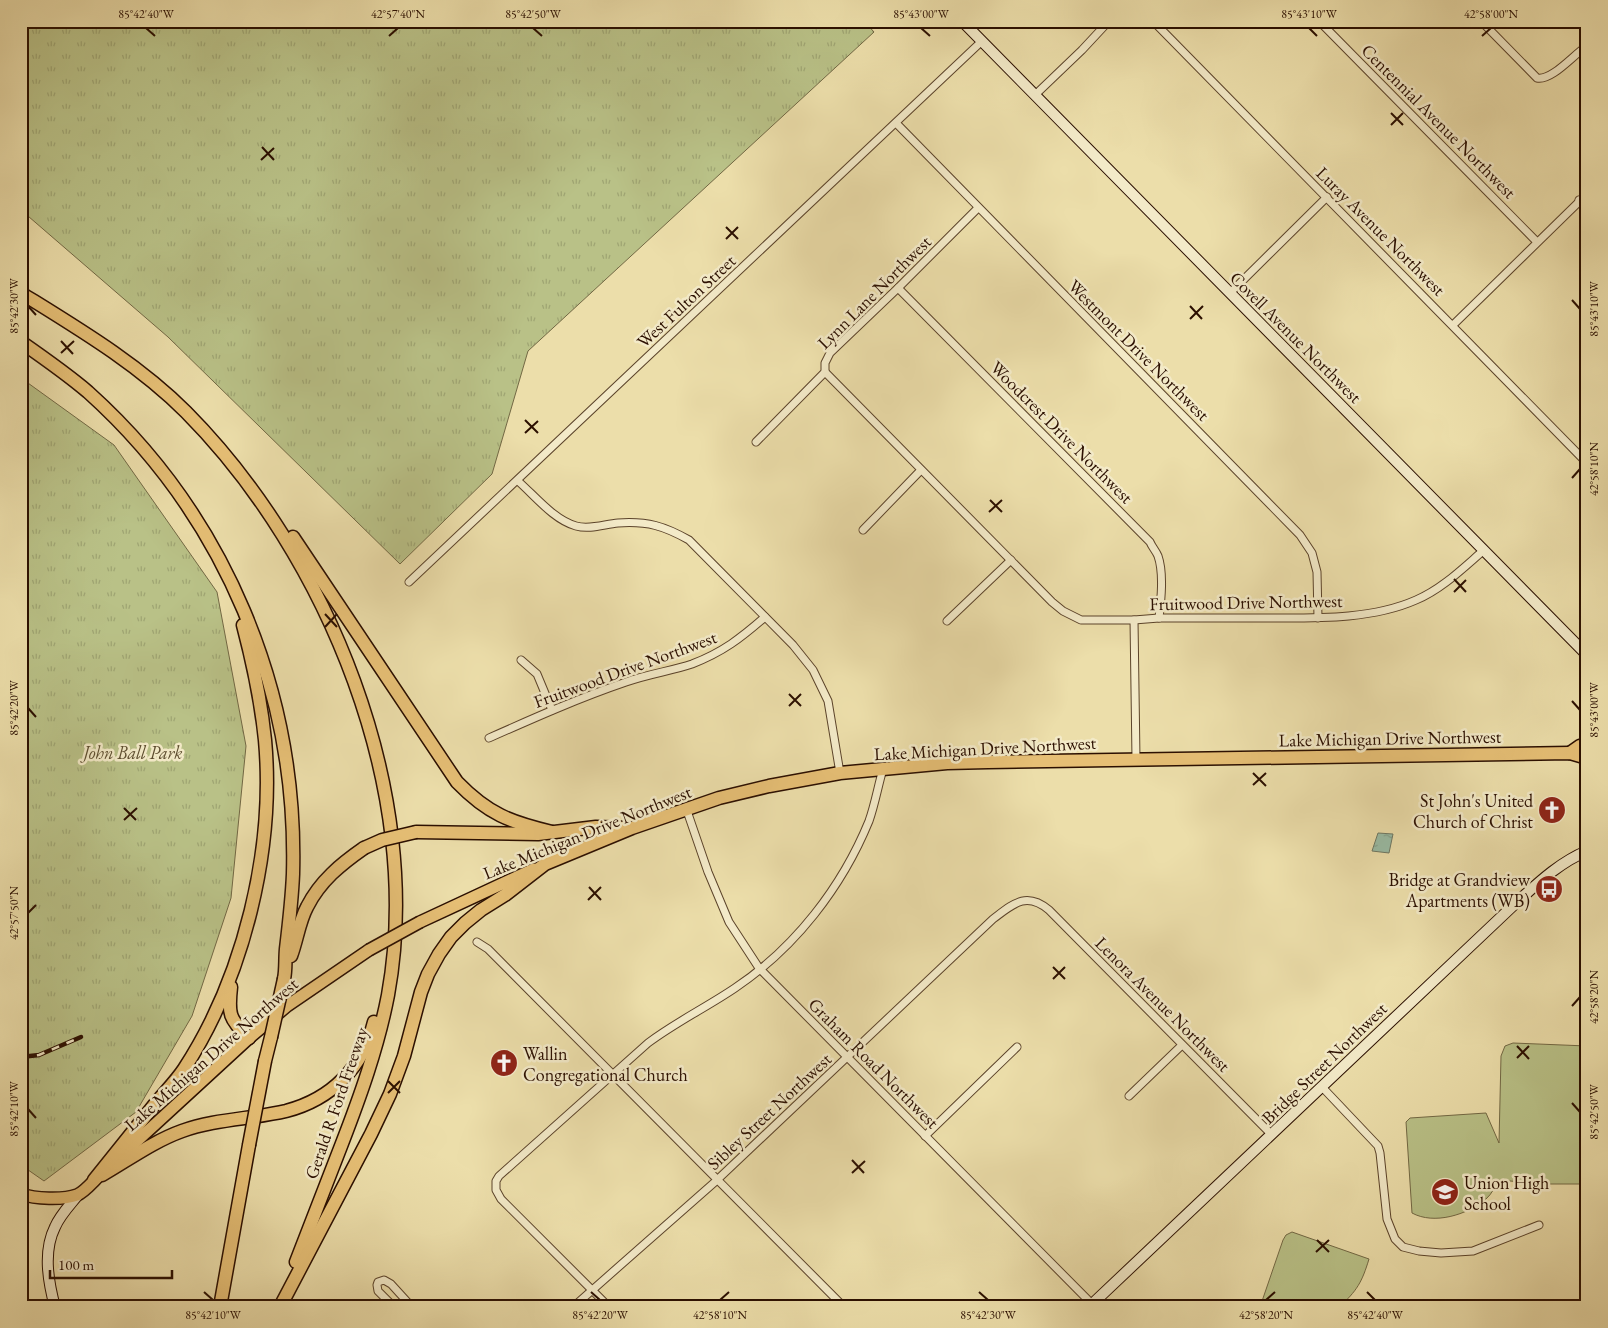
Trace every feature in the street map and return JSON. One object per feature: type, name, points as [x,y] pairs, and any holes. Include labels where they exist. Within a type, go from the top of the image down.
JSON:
[{"type":"highway","name":"Gerald R Ford Freeway","points":[[21,293],[91,336],[138,370],[185,411],[242,477],[277,526],[329,619],[347,658],[377,756],[393,854],[396,922],[389,992],[381,1030],[366,1078],[280,1307]]},
{"type":"highway","points":[[21,342],[88,392],[158,465],[210,541],[246,614],[273,693],[288,768],[292,800],[292,891],[284,977]]},
{"type":"highway","points":[[242,477],[266,498],[458,782],[472,797],[492,812],[512,822],[552,832]]},
{"type":"highway","points":[[94,1180],[183,1071],[212,1020],[233,972],[250,914],[262,851],[266,796],[265,742],[254,667],[234,590]]},
{"type":"highway","name":"Lake Michigan Drive Northwest","points":[[1570,753],[1580,746],[1587,744]]},
{"type":"highway","name":"Lake Michigan Drive Northwest","points":[[545,864],[686,808],[769,786],[840,773],[947,763],[1136,759],[1570,753],[1587,758]]},
{"type":"highway","points":[[220,1307],[265,1061],[284,977],[307,907],[318,889],[334,871],[364,848],[382,840],[416,832],[460,831],[538,834],[596,827],[632,828]]},
{"type":"highway","points":[[280,1307],[390,1094],[404,1056],[421,992],[439,954],[465,923],[545,864]]},
{"type":"highway","points":[[94,1180],[160,1140],[182,1131],[206,1124],[286,1111],[306,1104],[330,1090],[343,1080],[358,1063],[367,1045],[392,961]]},
{"type":"highway","points":[[233,972],[229,1012],[238,1028],[249,1038]]},
{"type":"main road","name":"Lake Michigan Drive Northwest","points":[[78,1195],[286,1006],[369,950],[420,922],[545,864]]},
{"type":"main road","points":[[21,1194],[32,1198],[78,1195]]},
{"type":"street","name":"Covell Avenue Northwest","points":[[962,21],[1587,655]]},
{"type":"street","points":[[1034,94],[1082,50],[1109,21]]},
{"type":"street","name":"Luray Avenue Northwest","points":[[1153,21],[1587,463]]},
{"type":"street","name":"Centennial Avenue Northwest","points":[[1319,21],[1537,242]]},
{"type":"street","points":[[1480,21],[1530,71],[1542,79],[1550,75],[1587,46]]},
{"type":"street","name":"West Fulton Street","points":[[410,582],[982,41]]},
{"type":"street","name":"Westmont Drive Northwest","points":[[896,123],[1300,535],[1312,553],[1317,572],[1318,618]]},
{"type":"street","points":[[1453,325],[1587,194]]},
{"type":"street","points":[[1230,293],[1327,197]]},
{"type":"street","points":[[1579,200],[1587,208]]},
{"type":"street","name":"Lynn Lane Northwest","points":[[756,442],[825,372],[825,363],[830,353],[978,208]]},
{"type":"street","name":"Woodcrest Drive Northwest","points":[[898,288],[1150,542],[1160,564],[1161,599],[1159,618]]},
{"type":"street","points":[[825,372],[1011,560],[947,621]]},
{"type":"street","points":[[863,530],[921,470]]},
{"type":"street","points":[[518,481],[562,520],[576,526],[596,527],[618,523],[645,523],[667,528],[688,540],[793,645],[813,670],[822,686],[829,708],[840,773]]},
{"type":"street","name":"Fruitwood Drive Northwest","points":[[1011,560],[1063,611],[1080,620],[1318,618],[1364,613],[1396,607],[1417,600],[1437,588],[1484,550]]},
{"type":"street","name":"Fruitwood Drive Northwest","points":[[489,738],[552,710],[628,681],[691,664],[721,651],[743,637],[765,617]]},
{"type":"street","points":[[1134,620],[1136,759]]},
{"type":"street","points":[[521,660],[538,674],[552,710]]},
{"type":"street","points":[[609,1307],[508,1207],[496,1190],[496,1181],[499,1176],[648,1043],[674,1024],[737,987],[767,963],[810,921],[827,898],[870,819],[883,769]]},
{"type":"street","name":"Graham Road Northwest","points":[[686,808],[708,872],[729,922],[759,968],[1091,1305]]},
{"type":"street","name":"Bridge Street Northwest","points":[[1091,1305],[1522,897],[1552,871],[1587,851]]},
{"type":"street","name":"Lenora Avenue Northwest","points":[[1028,900],[1042,904],[1049,910],[1272,1135]]},
{"type":"street","name":"Sibley Street Northwest","points":[[573,1307],[717,1180],[993,919],[1013,904],[1028,900]]},
{"type":"street","points":[[477,942],[488,949],[844,1307]]},
{"type":"street","points":[[1130,1096],[1182,1045]]},
{"type":"street","points":[[925,1136],[1017,1047]]},
{"type":"street","points":[[1322,1087],[1378,1146],[1387,1219],[1395,1239],[1404,1246],[1419,1251],[1441,1253],[1473,1251],[1539,1226]]},
{"type":"street","name":"Lake Michigan Drive Northwest","points":[[55,1307],[48,1276],[47,1255],[54,1228],[78,1195]]},
{"type":"street","points":[[394,1307],[378,1291],[378,1282],[387,1281],[412,1307]]},
{"type":"green space","points":[[21,21],[864,21],[874,32],[528,351],[492,474],[400,564],[168,337],[21,210]]},
{"type":"green space","name":"John Ball Park","points":[[21,378],[114,445],[217,592],[246,746],[231,898],[192,1016],[136,1112],[44,1181],[21,1165]]},
{"type":"green space","points":[[1513,1043],[1587,1046],[1587,1184],[1543,1184],[1499,1180],[1486,1199],[1470,1210],[1460,1214],[1430,1218],[1412,1213],[1406,1122],[1410,1118],[1486,1113],[1499,1143],[1501,1056],[1505,1046]]},
{"type":"green space","points":[[1292,1232],[1369,1259],[1358,1286],[1339,1307],[1260,1307],[1283,1240],[1286,1235]]},
{"type":"water","points":[[1378,833],[1393,834],[1389,853],[1372,851]]},
{"type":"railway","points":[[21,1057],[39,1055],[81,1037]]},
{"type":"place","name":"St John's United Church of Christ","points":[[1552,810]]},
{"type":"place","name":"Bridge at Grandview Apartments (WB)","points":[[1549,889]]},
{"type":"place","name":"Wallin Congregational Church","points":[[504,1063]]},
{"type":"place","name":"Union High School","points":[[1445,1192]]}]
